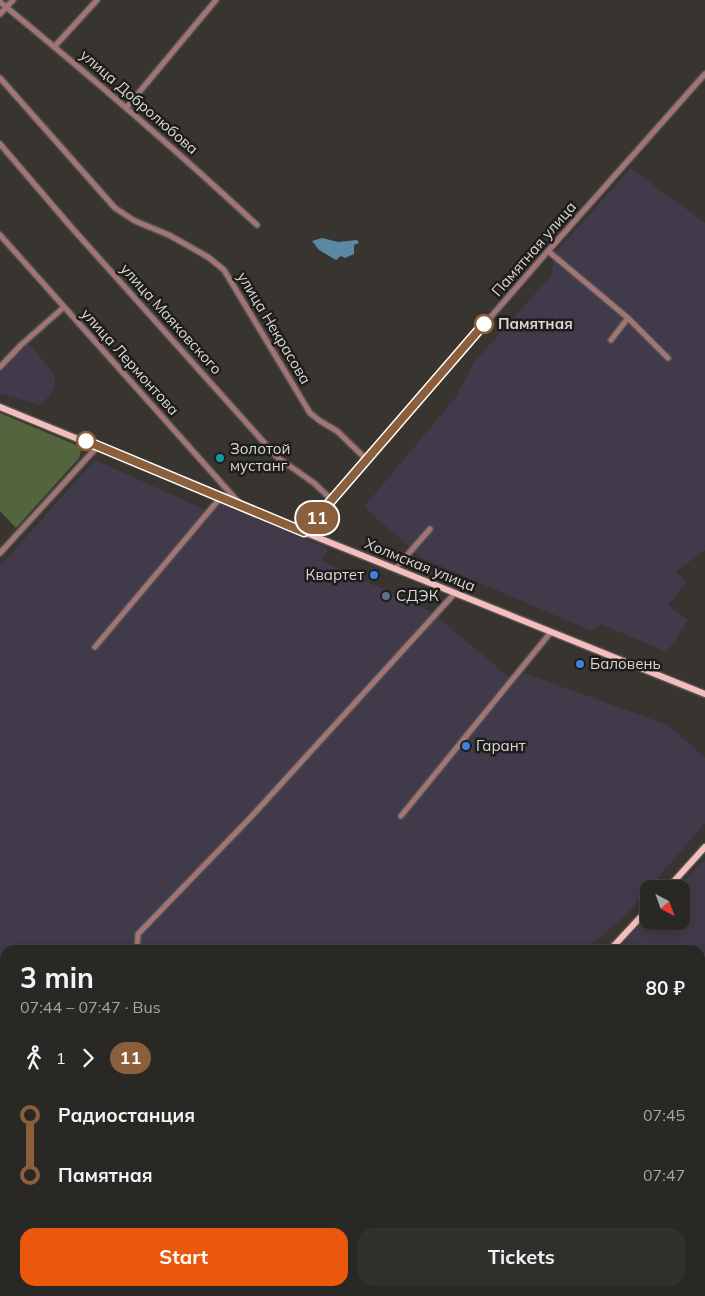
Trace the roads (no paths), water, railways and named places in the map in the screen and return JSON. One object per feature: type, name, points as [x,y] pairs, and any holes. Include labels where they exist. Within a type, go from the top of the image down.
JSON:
[{"type":"main road","name":"Холмская улица","points":[[0,406],[304,532],[705,694]]},
{"type":"main road","points":[[675,880],[705,847]]},
{"type":"main road","points":[[615,945],[640,918]]},
{"type":"street","points":[[0,14],[14,0]]},
{"type":"street","points":[[55,46],[97,0]]},
{"type":"street","points":[[126,108],[216,0]]},
{"type":"street","name":"улица Добролюбова","points":[[0,2],[55,46],[198,170],[257,225]]},
{"type":"street","name":"Памятная улица","points":[[304,532],[548,251],[705,74]]},
{"type":"street","name":"улица Некрасова","points":[[0,78],[115,208],[135,221],[169,235],[208,257],[224,270],[310,413],[320,422],[337,430],[366,459]]},
{"type":"street","name":"улица Маяковского","points":[[0,144],[72,228],[277,457],[314,483],[332,500]]},
{"type":"street","name":"улица Лермонтова","points":[[0,235],[241,505]]},
{"type":"street","points":[[548,251],[628,318],[668,358]]},
{"type":"street","points":[[0,367],[21,345],[64,307]]},
{"type":"street","points":[[611,340],[628,318]]},
{"type":"street","points":[[0,553],[98,446]]},
{"type":"street","points":[[95,647],[221,497]]},
{"type":"street","points":[[395,569],[430,529]]},
{"type":"street","points":[[137,945],[138,934],[251,817],[456,593]]},
{"type":"street","points":[[401,816],[551,632]]},
{"type":"water","points":[[322,238],[338,242],[357,240],[359,243],[354,245],[354,254],[345,258],[341,256],[336,260],[319,250],[312,241]]},
{"type":"place","name":"Памятная","points":[[484,324]]},
{"type":"place","name":"Золотой мустанг","points":[[220,458]]},
{"type":"place","name":"Квартет","points":[[374,575]]},
{"type":"place","name":"СДЭК","points":[[386,596]]},
{"type":"place","name":"Баловень","points":[[580,664]]},
{"type":"place","name":"Гарант","points":[[466,746]]}]
